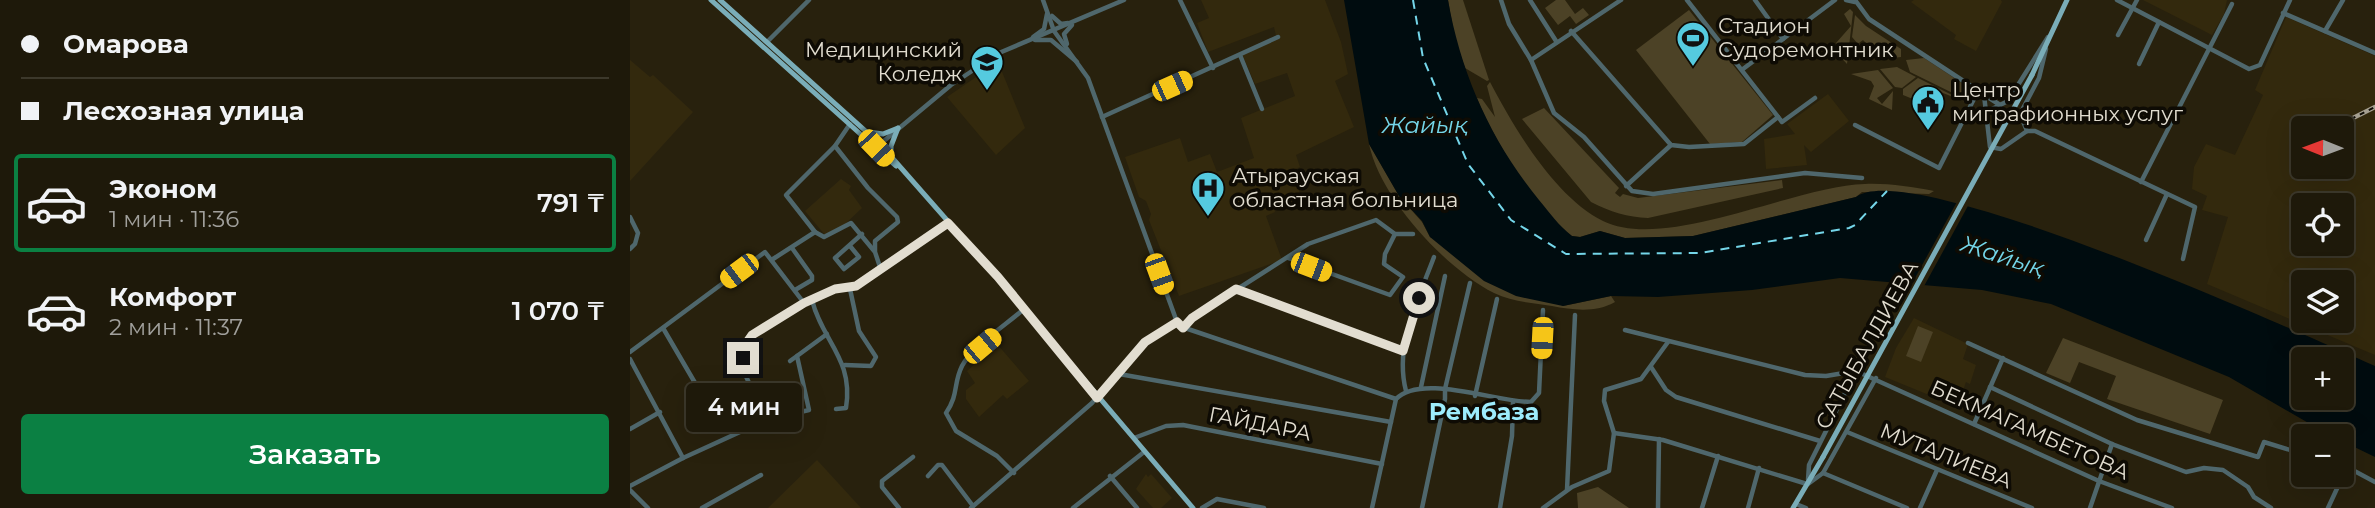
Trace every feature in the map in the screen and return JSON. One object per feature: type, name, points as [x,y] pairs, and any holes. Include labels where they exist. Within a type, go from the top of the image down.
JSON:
[{"type":"main road","points":[[711,0],[892,158],[897,166]]},
{"type":"main road","points":[[720,0],[851,122],[866,131],[1024,309],[1193,508]]},
{"type":"main road","name":"САТЫБАЛДИЕВА","points":[[1794,506],[2032,75],[2067,0]]},
{"type":"main road","points":[[866,131],[883,134],[898,128]]},
{"type":"main road","points":[[892,158],[891,146],[898,128]]},
{"type":"street","points":[[768,42],[810,0]]},
{"type":"street","points":[[1043,0],[1055,31],[1088,78],[1177,322],[1183,328],[1396,399]]},
{"type":"street","points":[[878,146],[975,68],[1029,40],[1124,0]]},
{"type":"street","points":[[1180,0],[1213,68]]},
{"type":"street","points":[[1501,0],[1509,23],[1531,60],[1554,113],[1584,137],[1626,186],[1640,193],[1653,194],[1805,173],[1862,178]]},
{"type":"street","points":[[1530,0],[1556,41]]},
{"type":"street","points":[[1531,60],[1621,0]]},
{"type":"street","points":[[1687,0],[1782,122],[1815,97]]},
{"type":"street","points":[[1755,0],[1783,38]]},
{"type":"street","points":[[1743,69],[1835,0]]},
{"type":"street","points":[[1846,0],[1855,1],[1869,19],[2000,105]]},
{"type":"street","points":[[2117,0],[2249,69],[2260,65],[2290,0]]},
{"type":"street","points":[[2118,35],[2137,0]]},
{"type":"street","points":[[2326,31],[2343,0]]},
{"type":"street","points":[[2141,182],[2232,4]]},
{"type":"street","points":[[1047,10],[1061,24],[1076,22]]},
{"type":"street","points":[[1029,40],[1044,29],[1047,10]]},
{"type":"street","points":[[2283,13],[2375,53]]},
{"type":"street","points":[[1076,22],[1064,34],[1064,40],[1077,62]]},
{"type":"street","points":[[2139,64],[2159,22]]},
{"type":"street","points":[[1571,31],[1671,145],[1689,147],[1744,144],[1778,117]]},
{"type":"street","points":[[1986,111],[2008,101],[2050,33]]},
{"type":"street","points":[[2027,131],[2019,119],[2020,114],[2039,78],[2050,33]]},
{"type":"street","points":[[1102,117],[1278,37]]},
{"type":"street","points":[[1029,40],[1051,40],[1077,62]]},
{"type":"street","points":[[1240,55],[1262,110]]},
{"type":"street","points":[[1855,125],[1939,168],[1978,91]]},
{"type":"street","points":[[1984,95],[1990,147],[2001,149],[2027,131],[2035,131],[2195,207],[2183,258]]},
{"type":"street","points":[[851,122],[835,146],[786,195],[815,232],[824,237],[851,223],[875,252],[881,270]]},
{"type":"street","points":[[1626,186],[1671,145]]},
{"type":"street","points":[[835,146],[868,188],[897,217],[898,222],[876,241],[875,252]]},
{"type":"street","points":[[2146,240],[2167,194]]},
{"type":"street","points":[[630,217],[638,233],[630,249]]},
{"type":"street","points":[[1183,328],[1192,318],[1308,244],[1376,220],[1395,234],[1413,234]]},
{"type":"street","points":[[766,421],[744,372],[745,345],[752,335],[804,303],[835,289],[850,289],[948,223]]},
{"type":"street","points":[[773,260],[815,232]]},
{"type":"street","points":[[850,246],[859,257],[844,269],[835,258],[862,234]]},
{"type":"street","points":[[1287,258],[1390,295],[1403,277],[1384,264],[1385,254],[1395,234]]},
{"type":"street","points":[[792,248],[812,276],[812,280],[795,290]]},
{"type":"street","points":[[630,352],[765,252],[804,303]]},
{"type":"street","points":[[1406,391],[1404,338],[1434,257]]},
{"type":"street","points":[[1421,387],[1445,276]]},
{"type":"street","points":[[1422,508],[1446,399],[1444,389],[1470,283]]},
{"type":"street","points":[[845,365],[871,366],[876,357],[859,331],[850,289]]},
{"type":"street","points":[[1236,289],[1403,351]]},
{"type":"street","points":[[1475,396],[1497,299]]},
{"type":"street","points":[[812,300],[845,365],[846,408],[836,410]]},
{"type":"street","points":[[1014,473],[997,456],[956,432],[946,418],[957,397],[958,378],[967,359],[1024,309]]},
{"type":"street","points":[[1372,508],[1396,399],[1406,391],[1421,387],[1513,402],[1531,402],[1539,393],[1543,310]]},
{"type":"street","points":[[1567,491],[1574,315]]},
{"type":"street","points":[[928,475],[937,465],[942,465],[972,507],[1097,398],[1145,342],[1177,322]]},
{"type":"street","points":[[663,328],[705,400]]},
{"type":"street","points":[[1625,330],[1805,375],[1826,376],[1856,371]]},
{"type":"street","points":[[790,361],[827,334]]},
{"type":"street","points":[[1543,508],[1567,491],[1609,471],[1614,433],[1604,401],[1605,390],[1641,379],[1668,342]]},
{"type":"street","points":[[1968,343],[2137,420],[2258,457],[2264,442],[2291,450]]},
{"type":"street","points":[[648,508],[630,488],[682,458],[766,421],[809,410],[797,356]]},
{"type":"street","points":[[1974,424],[2003,358]]},
{"type":"street","points":[[630,359],[682,458]]},
{"type":"street","points":[[1651,368],[1666,390],[1676,397],[1820,441]]},
{"type":"street","points":[[1807,484],[1809,464],[1856,371]]},
{"type":"street","name":"БЕКМАГАМБЕТОВА","points":[[1856,371],[2099,481],[2172,508]]},
{"type":"street","points":[[1119,374],[1391,422]]},
{"type":"street","points":[[1807,484],[1823,474],[1876,378]]},
{"type":"street","points":[[1990,387],[2112,444],[2186,472],[2204,468],[2223,470],[2248,487],[2254,497],[2272,508]]},
{"type":"street","points":[[1500,508],[1512,436],[1513,402]]},
{"type":"street","points":[[630,429],[660,412]]},
{"type":"street","name":"ГАЙДАРА","points":[[1134,438],[1166,426],[1183,425],[1382,464]]},
{"type":"street","name":"МУТАЛИЕВА","points":[[1847,432],[2032,508]]},
{"type":"street","points":[[1614,433],[1659,439],[1807,484]]},
{"type":"street","points":[[1658,508],[1659,439]]},
{"type":"street","points":[[2090,508],[2112,444]]},
{"type":"street","points":[[1073,508],[1110,476],[1144,452]]},
{"type":"street","points":[[1702,508],[1718,456]]},
{"type":"street","points":[[900,508],[882,487],[882,481],[912,457]]},
{"type":"street","points":[[1748,508],[1759,468]]},
{"type":"street","points":[[1920,508],[1937,470]]},
{"type":"street","points":[[2354,471],[2375,482]]},
{"type":"street","points":[[1823,474],[1907,508]]},
{"type":"street","points":[[702,508],[761,475]]},
{"type":"street","points":[[1110,476],[1138,508]]},
{"type":"street","points":[[2328,508],[2336,487]]},
{"type":"street","points":[[1202,508],[1217,499],[1264,508]]},
{"type":"street","points":[[1794,506],[1806,508]]},
{"type":"shaded area","points":[[1201,0],[1325,0],[1341,42],[1348,74],[1335,81],[1354,127],[1296,155],[1300,167],[1291,171],[1300,193],[1272,202],[1275,212],[1266,216],[1282,260],[1179,296],[1149,220],[1151,214],[1146,201],[1139,197],[1125,157],[1180,138],[1188,162],[1210,154],[1217,172],[1254,158],[1241,118],[1295,96],[1287,73],[1255,84],[1241,52],[1276,36],[1274,27],[1208,52],[1197,23],[1209,18]]},
{"type":"shaded area","points":[[1448,0],[1463,0],[1489,80],[1487,81],[1465,68],[1455,39]]},
{"type":"shaded area","points":[[1556,0],[1565,0],[1575,14],[1583,8],[1589,15],[1576,24],[1570,16],[1558,25],[1545,8]]},
{"type":"shaded area","points":[[2143,0],[2227,0],[2224,14],[2212,35]]},
{"type":"shaded area","points":[[1911,2],[2002,2],[1976,51],[1954,39],[1956,35]]},
{"type":"shaded area","points":[[1850,9],[1853,12],[1847,64],[1837,53],[1841,50],[1836,43],[1851,26],[1844,14]]},
{"type":"shaded area","name":"Стадион Судоремонтник","points":[[1689,10],[1773,115],[1742,142],[1710,144],[1636,50]]},
{"type":"shaded area","points":[[1855,15],[1866,26],[1901,49],[1901,57],[1893,58],[1893,53],[1884,47],[1870,58],[1865,52],[1870,47],[1863,40],[1859,43],[1863,50],[1852,37]]},
{"type":"shaded area","points":[[2286,17],[2375,56],[2375,355],[2323,333],[2354,333],[2354,270],[2291,270],[2291,320],[2207,284],[2228,217],[2202,210],[2207,196],[2192,189],[2194,167],[2206,144],[2235,155],[2263,95],[2255,90]]},
{"type":"shaded area","points":[[1924,58],[1974,91],[1969,101],[1910,72],[1906,60]]},
{"type":"shaded area","points":[[630,60],[650,77],[653,75],[693,112],[630,181]]},
{"type":"shaded area","points":[[998,62],[1025,128],[996,155],[947,97]]},
{"type":"shaded area","points":[[1897,67],[1916,77],[1902,88],[1895,87],[1880,69]]},
{"type":"shaded area","points":[[1878,70],[1893,88],[1877,98],[1882,104],[1893,91],[1892,110],[1869,99],[1874,86],[1871,81],[1851,74]]},
{"type":"shaded area","points":[[1918,78],[1968,103],[1933,89],[1925,104],[1903,95],[1903,89]]},
{"type":"shaded area","points":[[1490,82],[1524,140],[1568,196],[1603,221],[1629,228],[1661,229],[1695,223],[1836,187],[1882,184],[1934,191],[1929,194],[1862,192],[1856,197],[1693,236],[1625,238],[1600,231],[1580,237],[1572,236],[1531,192],[1493,132],[1477,98],[1482,99],[1495,117],[1487,86]]},
{"type":"shaded area","points":[[1828,94],[1849,121],[1811,152],[1804,145],[1807,165],[1766,169],[1764,139],[1795,134],[1787,124]]},
{"type":"shaded area","points":[[1544,108],[1619,188],[1615,193],[1620,197],[1623,194],[1638,198],[1782,180],[1783,188],[1648,218],[1612,211],[1591,202],[1522,119]]},
{"type":"shaded area","points":[[1369,144],[1399,196],[1422,222],[1430,237],[1563,306],[1611,296],[1615,302],[1592,309],[1568,309],[1508,298],[1475,282],[1436,250],[1401,209],[1386,187]]},
{"type":"shaded area","points":[[841,179],[851,186],[849,190],[862,208],[844,225],[825,235],[805,211]]},
{"type":"shaded area","points":[[1914,318],[1968,344],[1963,359],[1976,365],[1970,384],[1966,382],[1961,396],[1934,384],[1929,395],[1885,377],[1896,348]]},
{"type":"shaded area","points":[[1918,326],[1933,332],[1921,362],[1906,356]]},
{"type":"shaded area","points":[[2063,338],[2223,400],[2210,434],[2107,399],[2116,376],[2079,362],[2070,383],[2046,373]]},
{"type":"shaded area","points":[[997,344],[1029,381],[1007,399],[1003,395],[979,417],[966,399],[966,390],[975,383],[967,371]]},
{"type":"shaded area","points":[[817,460],[861,508],[768,508]]},
{"type":"shaded area","points":[[1146,474],[1148,477],[1151,474],[1172,498],[1161,508],[1153,508],[1136,489]]},
{"type":"shaded area","points":[[1598,487],[1629,508],[1578,508],[1577,493]]},
{"type":"water","name":"Жайық","points":[[1344,0],[1448,0],[1461,54],[1480,106],[1522,178],[1554,219],[1572,236],[1580,237],[1600,231],[1625,238],[1693,236],[1891,191],[1949,201],[2108,254],[2271,320],[2291,329],[2291,333],[2300,333],[2332,347],[2291,347],[2291,410],[2354,410],[2354,357],[2375,366],[2375,457],[2354,447],[2354,424],[2310,424],[2229,377],[2051,304],[1982,290],[1840,278],[1752,290],[1658,297],[1611,296],[1563,306],[1516,296],[1484,281],[1430,237],[1422,221],[1399,196],[1369,144]]},
{"type":"pier","points":[[1958,200],[1969,204],[1923,288],[1910,287]]},
{"type":"ferry route","points":[[1413,0],[1423,58],[1468,164],[1511,220],[1566,254],[1700,253],[1849,228],[1887,191]]},
{"type":"railway","points":[[2354,118],[2375,107]]},
{"type":"place","name":"Стадион Судоремонтник","points":[[1693,68]]},
{"type":"place","name":"Медицинский Коледж","points":[[987,92]]},
{"type":"place","name":"Центр миграфионных услуг","points":[[1928,132]]},
{"type":"place","name":"Атырауская областная больница","points":[[1208,218]]},
{"type":"district","name":"Рембаза","points":[[1484,412]]},
{"type":"route","points":[[743,358],[745,345],[752,335],[804,303],[835,289],[850,289],[856,286],[948,223],[998,277],[1097,398],[1151,337],[1177,322],[1183,328],[1192,318],[1236,289],[1403,351],[1404,338],[1419,298]]}]
